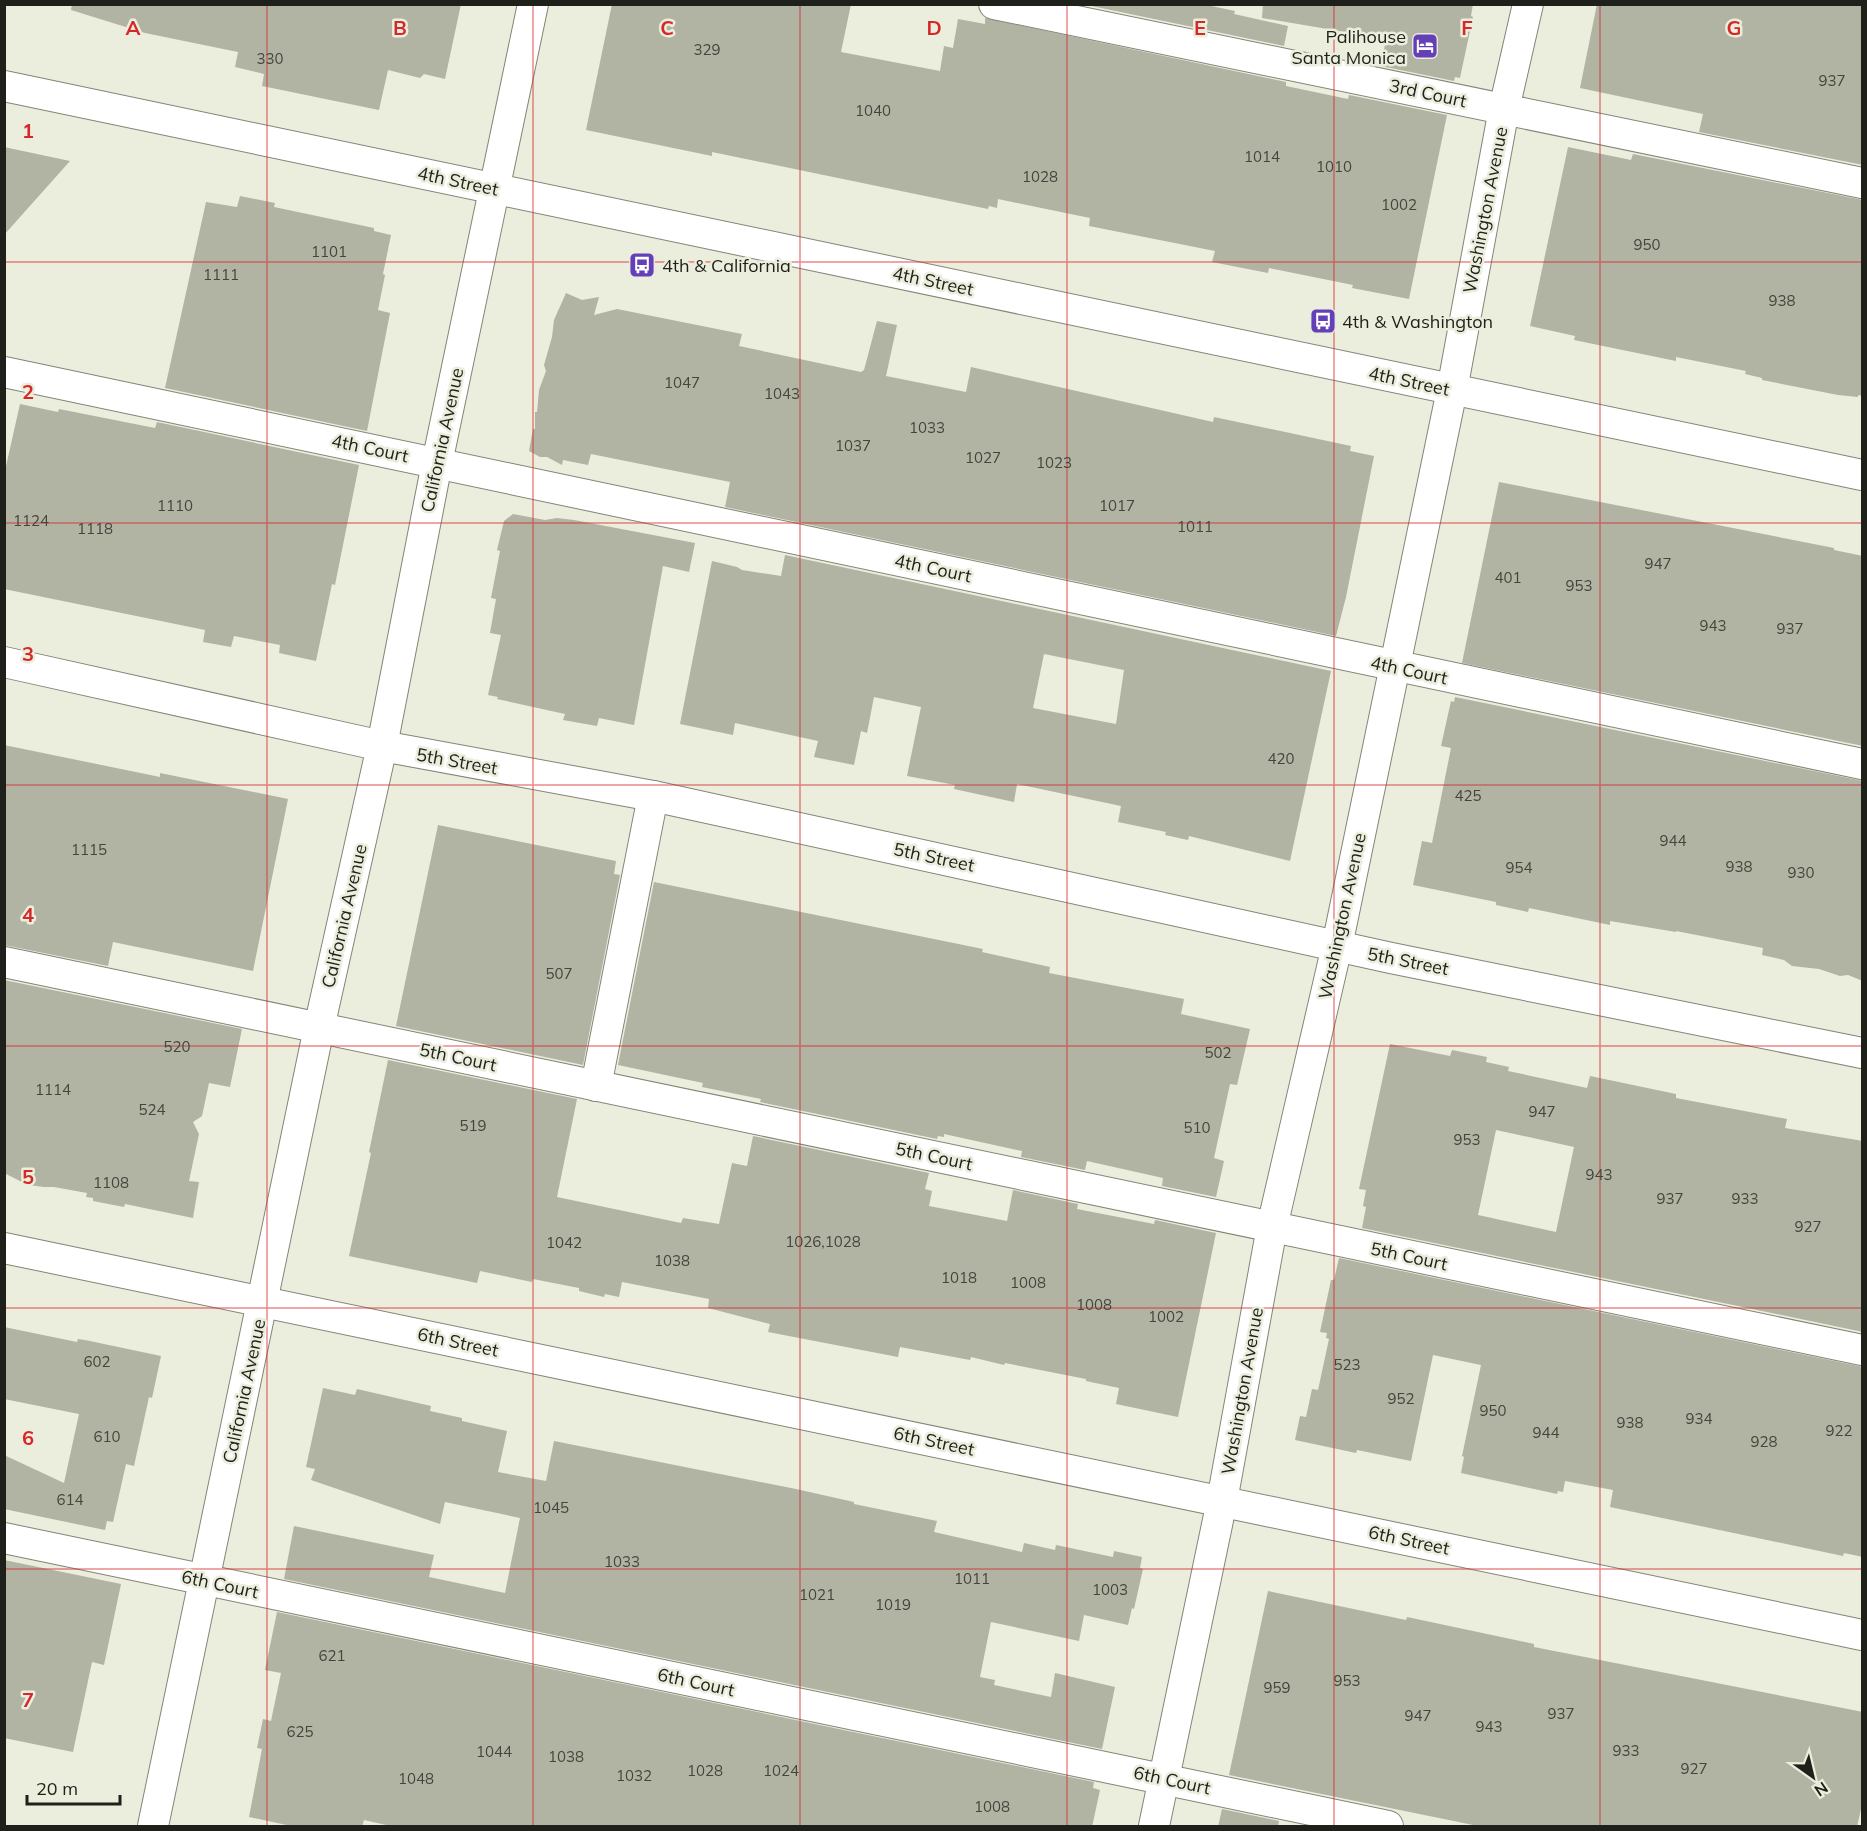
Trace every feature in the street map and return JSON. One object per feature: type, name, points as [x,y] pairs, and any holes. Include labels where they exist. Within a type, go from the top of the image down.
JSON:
[{"type":"street","name":"California Avenue","points":[[153,1827],[262,1301],[382,746],[437,463],[533,4]]},
{"type":"street","name":"3rd Court","points":[[994,4],[1863,183]]},
{"type":"street","name":"Washington Avenue","points":[[1154,1827],[1222,1501],[1272,1227],[1337,946],[1452,390],[1504,109],[1528,4]]},
{"type":"street","name":"4th Street","points":[[4,86],[1863,475]]},
{"type":"street","name":"4th Court","points":[[4,372],[1395,668],[1863,764]]},
{"type":"street","name":"5th Street","points":[[4,662],[382,746],[653,796],[1337,946],[1863,1053]]},
{"type":"street","points":[[596,1086],[653,796]]},
{"type":"street","name":"5th Court","points":[[4,962],[1863,1350]]},
{"type":"street","name":"6th Street","points":[[4,1248],[1863,1635]]},
{"type":"street","name":"6th Court","points":[[4,1538],[1164,1778],[1388,1827]]},
{"type":"building","points":[[72,4],[461,4],[445,79],[424,74],[420,78],[388,70],[379,110],[262,86],[264,74],[235,67],[238,52],[145,33],[71,10]]},
{"type":"building","points":[[612,4],[851,4],[841,52],[940,71],[944,46],[953,48],[958,19],[985,24],[985,18],[1286,82],[1286,86],[1348,99],[1349,95],[1447,115],[1409,299],[1269,268],[1268,273],[1212,262],[1215,251],[1089,226],[1090,218],[998,199],[997,208],[989,206],[988,209],[712,152],[712,156],[586,130]]},
{"type":"building","points":[[1082,4],[1202,4],[1288,26],[1284,46]]},
{"type":"building","name":"Palihouse Santa Monica","points":[[1263,4],[1473,4],[1471,16],[1473,17],[1460,78],[1455,77],[1454,81],[1381,66],[1386,39],[1262,18]]},
{"type":"building","points":[[1597,4],[1863,4],[1863,165],[1699,132],[1703,114],[1580,88]]},
{"type":"building","points":[[4,147],[70,161],[4,235]]},
{"type":"building","points":[[1568,147],[1631,160],[1633,154],[1863,200],[1863,396],[1838,395],[1762,380],[1762,378],[1745,374],[1746,371],[1676,357],[1676,361],[1574,340],[1575,336],[1530,326]]},
{"type":"building","points":[[240,196],[275,203],[274,207],[374,228],[374,231],[391,235],[378,310],[390,313],[367,431],[165,388],[206,202],[237,207]]},
{"type":"building","points":[[566,293],[582,300],[599,297],[594,315],[617,309],[742,334],[739,346],[861,372],[864,370],[877,321],[897,325],[886,376],[966,392],[971,367],[1213,422],[1214,417],[1351,446],[1350,451],[1374,456],[1336,636],[725,507],[730,482],[591,454],[588,465],[563,460],[562,465],[547,457],[540,457],[529,451],[533,429],[535,429],[535,412],[537,412],[539,390],[546,371],[544,365],[554,320]]},
{"type":"building","points":[[20,404],[58,412],[59,409],[155,428],[157,422],[359,465],[335,585],[332,584],[316,661],[279,653],[280,645],[234,636],[231,647],[203,642],[205,630],[4,589],[4,475]]},
{"type":"building","points":[[1499,482],[1834,548],[1834,550],[1863,556],[1863,746],[1462,663]]},
{"type":"building","points":[[513,514],[545,520],[557,518],[574,520],[695,543],[689,572],[663,566],[634,725],[599,718],[597,726],[563,720],[565,714],[488,695],[501,635],[490,633],[496,599],[491,598],[500,551],[497,550],[504,521]]},
{"type":"building","points":[[785,555],[1331,671],[1290,861],[1189,836],[1188,840],[1165,835],[1166,832],[1118,822],[1121,806],[1017,784],[1014,802],[954,789],[955,785],[907,776],[921,707],[874,697],[867,733],[861,731],[854,765],[814,757],[818,741],[735,723],[733,735],[680,724],[712,561],[742,570],[781,576]],"holes":[[[1044,654],[1124,670],[1116,724],[1033,708]]]},
{"type":"building","points":[[1455,697],[1863,781],[1863,981],[1848,975],[1840,976],[1819,969],[1792,966],[1784,960],[1762,955],[1763,948],[1610,921],[1610,925],[1529,908],[1528,912],[1496,905],[1496,902],[1413,885],[1422,841],[1432,843],[1451,748],[1441,746],[1451,701],[1454,702]]},
{"type":"building","points":[[4,745],[160,777],[160,773],[288,799],[253,971],[113,942],[108,966],[4,945]]},
{"type":"building","points":[[438,825],[616,861],[614,874],[620,875],[583,1065],[396,1026]]},
{"type":"building","points":[[654,882],[983,949],[982,952],[1050,967],[1049,973],[1184,999],[1181,1014],[1250,1029],[1237,1085],[1230,1084],[1214,1158],[1224,1161],[1216,1197],[1162,1186],[1163,1178],[1087,1161],[1085,1170],[1021,1157],[1022,1151],[944,1134],[944,1137],[938,1136],[937,1139],[760,1102],[761,1099],[702,1087],[703,1083],[618,1065]]},
{"type":"building","points":[[4,980],[242,1029],[230,1087],[209,1083],[202,1116],[193,1122],[199,1134],[189,1181],[199,1182],[193,1218],[125,1204],[124,1207],[93,1201],[93,1198],[86,1197],[87,1193],[28,1185],[4,1173]]},
{"type":"building","points":[[1390,1044],[1450,1056],[1452,1050],[1487,1057],[1486,1062],[1509,1067],[1508,1071],[1587,1088],[1590,1076],[1676,1094],[1676,1098],[1787,1119],[1785,1128],[1863,1141],[1863,1332],[1362,1228],[1366,1190],[1359,1189]],"holes":[[[1496,1130],[1574,1147],[1556,1232],[1478,1215]]]},
{"type":"building","points":[[388,1060],[577,1099],[557,1197],[681,1223],[683,1218],[719,1224],[732,1163],[747,1166],[753,1136],[929,1173],[925,1189],[932,1191],[929,1206],[1007,1221],[1013,1190],[1078,1204],[1077,1209],[1154,1224],[1155,1220],[1216,1233],[1178,1417],[1116,1404],[1119,1388],[1086,1381],[1086,1379],[971,1357],[970,1360],[900,1347],[898,1357],[768,1332],[770,1324],[708,1308],[709,1299],[622,1282],[619,1297],[605,1294],[604,1297],[579,1291],[579,1288],[533,1279],[532,1282],[480,1271],[477,1283],[349,1256]]},
{"type":"building","points":[[1339,1258],[1863,1367],[1863,1557],[1844,1553],[1843,1556],[1610,1507],[1613,1490],[1565,1481],[1563,1492],[1558,1491],[1557,1494],[1461,1473],[1464,1457],[1462,1456],[1481,1365],[1433,1355],[1411,1461],[1357,1450],[1356,1453],[1295,1440],[1300,1416],[1306,1417],[1312,1389],[1318,1390],[1329,1339],[1326,1338],[1327,1333],[1320,1332],[1331,1280],[1334,1280]]},
{"type":"building","points":[[4,1327],[77,1342],[78,1339],[85,1340],[161,1356],[152,1398],[149,1397],[134,1466],[126,1464],[113,1522],[107,1521],[105,1530],[4,1509],[4,1455],[64,1483],[79,1414],[4,1399]]},
{"type":"building","points":[[323,1388],[355,1395],[357,1389],[431,1406],[430,1411],[507,1431],[498,1472],[546,1481],[554,1441],[796,1489],[937,1521],[934,1532],[1022,1552],[1024,1543],[1055,1550],[1056,1545],[1113,1557],[1114,1551],[1142,1557],[1140,1568],[1143,1569],[1128,1625],[1084,1615],[1079,1641],[991,1622],[980,1677],[995,1680],[994,1685],[1051,1697],[1055,1673],[1115,1687],[1102,1749],[284,1579],[294,1526],[434,1555],[429,1577],[505,1593],[520,1518],[445,1502],[440,1524],[311,1480],[315,1469],[306,1467]]},
{"type":"building","points":[[4,1560],[121,1584],[104,1665],[92,1662],[73,1752],[4,1738]]},
{"type":"building","points":[[1268,1591],[1406,1620],[1407,1617],[1534,1644],[1534,1647],[1863,1712],[1863,1800],[1857,1827],[1483,1827],[1229,1775]]},
{"type":"building","points":[[277,1612],[1094,1782],[1093,1788],[1100,1790],[1092,1827],[395,1827],[364,1820],[362,1827],[296,1827],[249,1817],[262,1749],[257,1748],[263,1719],[271,1721],[281,1673],[265,1670]]},
{"type":"building","points":[[1222,1809],[1279,1821],[1278,1827],[1218,1827]]},
{"type":"place","name":"Palihouse Santa Monica","points":[[1425,46]]},
{"type":"place","name":"4th & California","points":[[642,265]]},
{"type":"place","name":"4th & Washington","points":[[1323,321]]}]
